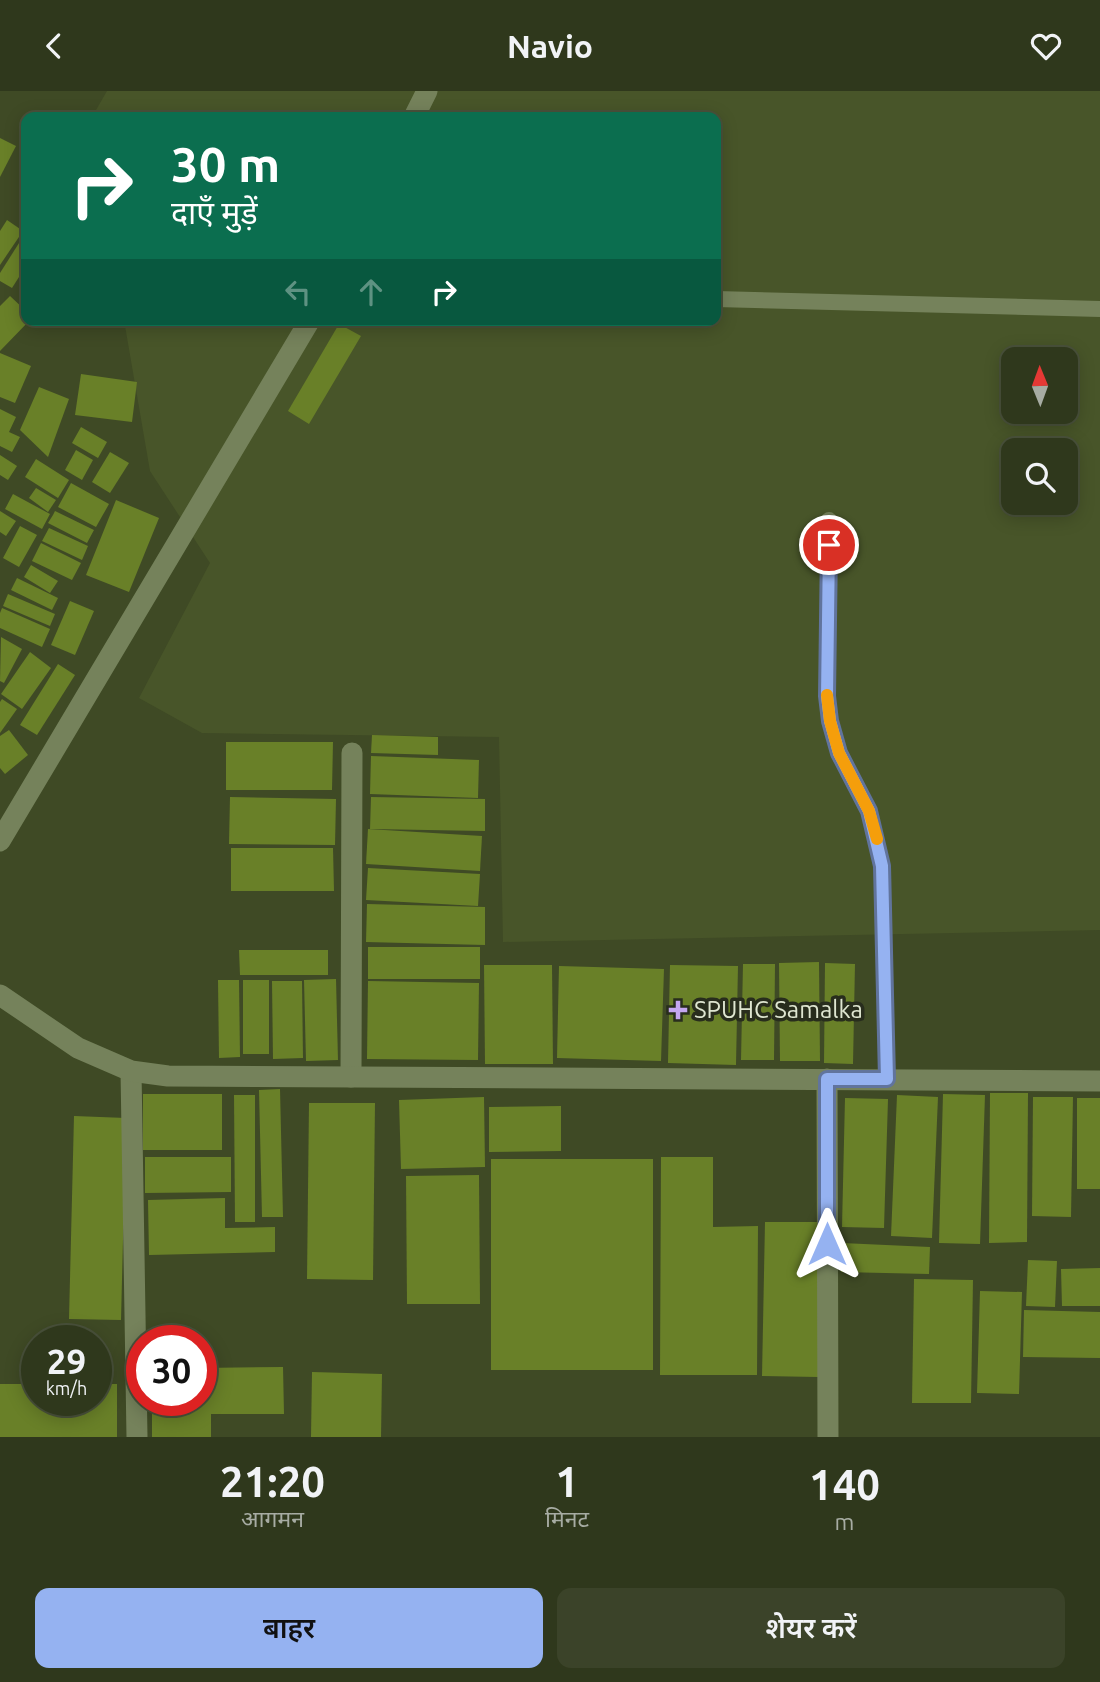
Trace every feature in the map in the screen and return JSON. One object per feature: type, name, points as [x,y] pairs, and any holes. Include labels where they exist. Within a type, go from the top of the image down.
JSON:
[{"type":"street","points":[[416,112],[427,91]]},
{"type":"street","points":[[0,842],[306,326]]},
{"type":"street","points":[[352,753],[352,1077]]},
{"type":"street","points":[[0,995],[78,1048],[131,1071],[168,1076],[1100,1081]]},
{"type":"street","points":[[131,1071],[137,1437]]},
{"type":"street","points":[[827,1079],[828,1437]]},
{"type":"lane","points":[[721,299],[1100,309]]},
{"type":"lane","points":[[829,520],[827,696],[830,721],[839,753],[869,811],[882,866],[887,1079]]},
{"type":"shaded area","points":[[107,91],[1100,91],[1100,930],[503,942],[499,737],[202,733],[139,698],[210,563],[150,471],[125,326],[721,326],[721,112],[95,112]]},
{"type":"building","points":[[0,138],[16,146],[0,177]]},
{"type":"building","points":[[7,220],[21,230],[21,234],[0,265],[0,231]]},
{"type":"building","points":[[21,240],[21,274],[12,288],[0,281],[0,273]]},
{"type":"building","points":[[10,296],[21,306],[21,326],[24,326],[0,351],[0,306]]},
{"type":"building","points":[[338,326],[361,336],[309,424],[288,411]]},
{"type":"building","points":[[0,353],[31,366],[15,403],[0,397]]},
{"type":"building","points":[[81,374],[137,382],[132,422],[75,415]]},
{"type":"building","points":[[39,387],[69,399],[48,457],[20,430]]},
{"type":"building","points":[[0,409],[16,417],[9,432],[20,437],[12,452],[0,446]]},
{"type":"building","points":[[81,427],[107,442],[98,458],[72,443]]},
{"type":"building","points":[[76,450],[93,460],[82,480],[65,470]]},
{"type":"building","points":[[110,452],[129,463],[110,493],[92,482]]},
{"type":"building","points":[[0,455],[17,466],[8,480],[0,475]]},
{"type":"building","points":[[36,459],[69,480],[58,498],[25,477]]},
{"type":"building","points":[[71,483],[109,504],[96,527],[58,507]]},
{"type":"building","points":[[36,488],[56,500],[48,512],[29,498]]},
{"type":"building","points":[[13,494],[50,514],[42,529],[5,509]]},
{"type":"building","points":[[116,500],[159,518],[129,592],[86,575]]},
{"type":"building","points":[[0,511],[16,521],[6,536],[0,532]]},
{"type":"building","points":[[55,511],[94,530],[87,543],[48,523]]},
{"type":"building","points":[[20,526],[37,535],[19,567],[3,558]]},
{"type":"building","points":[[49,528],[88,546],[82,560],[42,541]]},
{"type":"building","points":[[41,543],[81,563],[72,580],[32,561]]},
{"type":"building","points":[[31,565],[58,581],[50,593],[24,577]]},
{"type":"building","points":[[17,578],[58,598],[52,610],[11,590]]},
{"type":"building","points":[[8,594],[55,614],[50,626],[3,606]]},
{"type":"building","points":[[70,601],[94,611],[75,655],[51,645]]},
{"type":"building","points":[[2,608],[50,629],[42,647],[0,628]]},
{"type":"building","points":[[1,637],[22,649],[4,683],[0,681]]},
{"type":"building","points":[[30,652],[51,668],[22,709],[1,694]]},
{"type":"building","points":[[58,664],[75,675],[37,735],[20,725]]},
{"type":"building","points":[[2,699],[17,709],[0,733],[0,702]]},
{"type":"building","points":[[9,730],[28,755],[5,774],[0,768],[0,736]]},
{"type":"building","points":[[372,735],[438,737],[438,755],[371,753]]},
{"type":"building","points":[[226,742],[333,742],[332,790],[226,790]]},
{"type":"building","points":[[371,756],[479,760],[478,798],[370,794]]},
{"type":"building","points":[[230,797],[336,799],[335,845],[229,844]]},
{"type":"building","points":[[371,797],[485,799],[485,831],[370,829]]},
{"type":"building","points":[[368,829],[482,836],[480,871],[366,864]]},
{"type":"building","points":[[231,848],[333,848],[334,891],[231,891]]},
{"type":"building","points":[[368,868],[480,874],[478,906],[366,900]]},
{"type":"building","points":[[367,904],[485,907],[485,945],[366,942]]},
{"type":"building","points":[[368,947],[480,947],[480,979],[368,979]]},
{"type":"building","points":[[239,950],[328,950],[328,975],[240,975]]},
{"type":"building","points":[[819,962],[820,1061],[780,1061],[779,963]]},
{"type":"building","points":[[825,963],[855,964],[853,1064],[824,1063]]},
{"type":"building","points":[[743,964],[775,964],[774,1060],[741,1060]]},
{"type":"building","points":[[484,965],[552,965],[553,1064],[485,1064]]},
{"type":"building","points":[[670,965],[738,966],[736,1065],[668,1063]]},
{"type":"building","points":[[559,966],[664,969],[661,1061],[557,1058]]},
{"type":"building","points":[[336,979],[338,1060],[306,1061],[304,980]]},
{"type":"building","points":[[218,980],[239,980],[240,1057],[219,1058]]},
{"type":"building","points":[[243,980],[269,980],[269,1054],[243,1054]]},
{"type":"building","points":[[272,981],[302,981],[303,1058],[273,1059]]},
{"type":"building","points":[[368,981],[479,983],[478,1060],[367,1059]]},
{"type":"building","points":[[280,1089],[283,1217],[262,1217],[259,1090]]},
{"type":"building","points":[[990,1093],[1028,1093],[1027,1242],[989,1243]]},
{"type":"building","points":[[143,1094],[222,1094],[222,1150],[143,1150]]},
{"type":"building","points":[[943,1094],[985,1095],[980,1244],[939,1243]]},
{"type":"building","points":[[234,1095],[255,1095],[255,1222],[235,1222]]},
{"type":"building","points":[[897,1095],[938,1097],[932,1238],[891,1236]]},
{"type":"building","points":[[484,1097],[485,1167],[401,1169],[399,1100]]},
{"type":"building","points":[[1033,1097],[1073,1097],[1071,1217],[1032,1216]]},
{"type":"building","points":[[845,1098],[888,1099],[884,1228],[842,1227]]},
{"type":"building","points":[[1077,1098],[1100,1098],[1100,1189],[1077,1189]]},
{"type":"building","points":[[309,1103],[375,1103],[373,1280],[307,1279]]},
{"type":"building","points":[[561,1106],[561,1151],[489,1152],[489,1107]]},
{"type":"building","points":[[74,1116],[126,1118],[121,1320],[69,1319]]},
{"type":"building","points":[[145,1157],[231,1157],[231,1192],[145,1193]]},
{"type":"building","points":[[661,1157],[713,1157],[713,1227],[758,1226],[757,1375],[660,1375]]},
{"type":"building","points":[[491,1159],[653,1159],[653,1370],[491,1370]]},
{"type":"building","points":[[479,1175],[480,1304],[407,1304],[406,1176]]},
{"type":"building","points":[[225,1198],[225,1228],[275,1227],[275,1252],[149,1255],[148,1200]]},
{"type":"building","points":[[765,1222],[820,1222],[818,1377],[762,1376]]},
{"type":"building","points":[[842,1243],[930,1247],[929,1274],[841,1272]]},
{"type":"building","points":[[1028,1260],[1057,1261],[1055,1307],[1026,1306]]},
{"type":"building","points":[[1100,1268],[1100,1306],[1062,1306],[1061,1269]]},
{"type":"building","points":[[914,1279],[973,1280],[971,1403],[912,1403]]},
{"type":"building","points":[[980,1291],[1022,1292],[1019,1394],[977,1393]]},
{"type":"building","points":[[1024,1310],[1100,1312],[1100,1358],[1023,1357]]},
{"type":"building","points":[[283,1367],[284,1414],[217,1414],[217,1368]]},
{"type":"building","points":[[312,1372],[382,1374],[381,1437],[311,1437]]},
{"type":"building","points":[[0,1384],[21,1384],[21,1416],[112,1416],[112,1384],[117,1384],[117,1437],[0,1437]]},
{"type":"building","points":[[152,1416],[211,1416],[211,1437],[152,1437]]},
{"type":"slow traffic","points":[[827,695],[830,721],[839,753],[869,811],[877,839]]},
{"type":"place","name":"SPUHC Samalka","points":[[678,1010]]},
{"type":"route","points":[[827,1244],[827,1079],[887,1079],[882,866],[869,811],[839,753],[830,721],[827,696],[829,545]]}]
